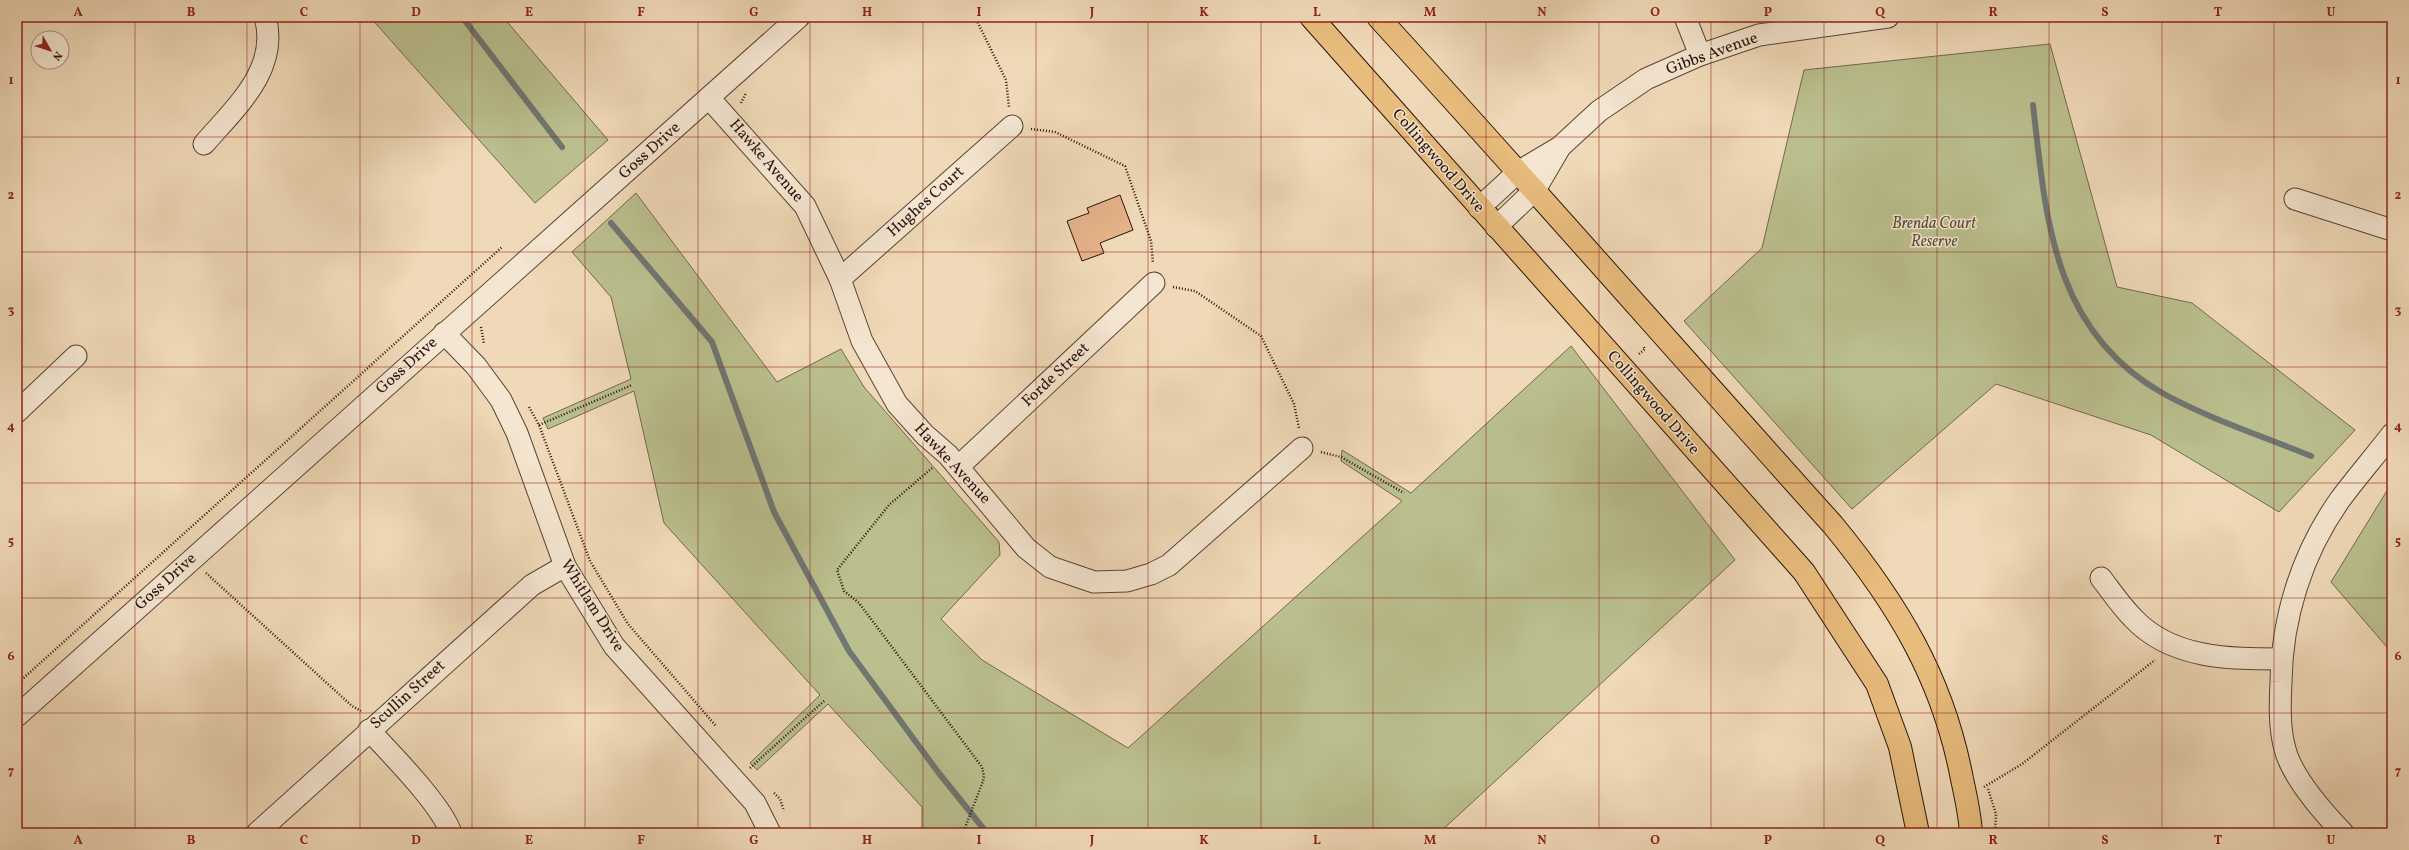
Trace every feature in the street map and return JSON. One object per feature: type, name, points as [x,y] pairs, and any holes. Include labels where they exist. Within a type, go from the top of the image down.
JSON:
[{"type":"main road","name":"Collingwood Drive","points":[[1311,17],[1804,572],[1844,631],[1877,684],[1900,747],[1918,833]]},
{"type":"main road","points":[[1378,17],[1535,190],[1647,319],[1833,525],[1869,568],[1893,604],[1919,650],[1940,696],[1958,756],[1971,833]]},
{"type":"street","points":[[204,144],[251,89],[267,57],[265,17]]},
{"type":"street","name":"Goss Drive","points":[[17,716],[799,17]]},
{"type":"street","points":[[1685,17],[1700,55]]},
{"type":"street","name":"Gibbs Avenue","points":[[1480,208],[1518,172],[1560,147],[1620,96],[1646,79],[1700,55],[1759,35],[1888,17]]},
{"type":"street","name":"Hawke Avenue","points":[[709,98],[805,206],[840,279],[862,341],[897,404],[925,435],[953,461],[1026,548],[1050,567],[1094,582],[1127,581],[1150,574],[1169,565],[1302,448]]},
{"type":"street","name":"Hughes Court","points":[[840,279],[1012,126]]},
{"type":"street","name":"Gibbs Avenue","points":[[1496,227],[1535,190],[1560,147]]},
{"type":"street","points":[[2295,199],[2392,230]]},
{"type":"street","name":"Forde Street","points":[[953,461],[1154,283]]},
{"type":"street","name":"Whitlam Drive","points":[[444,333],[476,366],[502,400],[517,433],[565,566],[614,646],[746,772],[755,803],[770,833]]},
{"type":"street","points":[[17,412],[76,356]]},
{"type":"street","points":[[2343,833],[2298,776],[2285,749],[2280,702],[2281,659],[2293,591],[2313,545],[2339,501],[2392,434]]},
{"type":"street","name":"Scullin Street","points":[[257,833],[532,585],[565,566]]},
{"type":"street","points":[[2101,578],[2133,619],[2152,634],[2174,645],[2198,654],[2228,658],[2281,659]]},
{"type":"street","points":[[374,726],[447,823],[451,833]]},
{"type":"path","points":[[975,17],[1006,80],[1012,126],[1055,132],[1125,166],[1151,241],[1154,283],[1195,291],[1262,336],[1294,404],[1302,448],[1341,457],[1404,493]]},
{"type":"path","points":[[17,684],[502,247]]},
{"type":"path","points":[[1623,368],[1645,349],[1632,332],[1647,319]]},
{"type":"path","points":[[484,324],[481,327],[486,347]]},
{"type":"path","points":[[517,433],[632,385]]},
{"type":"path","points":[[528,404],[539,425],[590,560],[628,624],[718,728]]},
{"type":"path","points":[[953,461],[889,506],[837,570],[844,591],[859,603],[982,767],[983,781],[963,833]]},
{"type":"path","points":[[193,558],[210,578],[374,726]]},
{"type":"path","points":[[1966,798],[2022,764],[2174,645]]},
{"type":"path","points":[[746,772],[826,700]]},
{"type":"path","points":[[770,789],[780,799],[785,815]]},
{"type":"green space","points":[[370,17],[503,17],[608,140],[535,203]]},
{"type":"green space","name":"Brenda Court Reserve","points":[[2050,44],[2117,287],[2192,303],[2355,430],[2279,512],[2151,435],[1996,384],[1852,509],[1684,321],[1762,248],[1804,70]]},
{"type":"green space","points":[[636,193],[777,382],[841,349],[864,387],[999,542],[1000,555],[941,619],[982,660],[1128,748],[1402,501],[1341,461],[1342,450],[1411,493],[1571,346],[1735,560],[1439,833],[922,833],[922,807],[828,704],[757,770],[750,763],[820,695],[664,523],[634,391],[548,429],[543,418],[631,379],[611,297],[572,252]]},
{"type":"green space","points":[[2388,489],[2392,492],[2392,653],[2331,582]]},
{"type":"building","points":[[1120,195],[1133,230],[1100,243],[1104,253],[1082,261],[1067,221],[1089,213],[1087,208]]},
{"type":"waterway","points":[[462,17],[562,147]]},
{"type":"waterway","points":[[2033,105],[2043,189],[2061,268],[2077,305],[2098,338],[2127,368],[2164,394],[2218,419],[2311,456]]},
{"type":"waterway","points":[[611,223],[712,342],[774,512],[849,651],[938,772],[987,833]]}]
